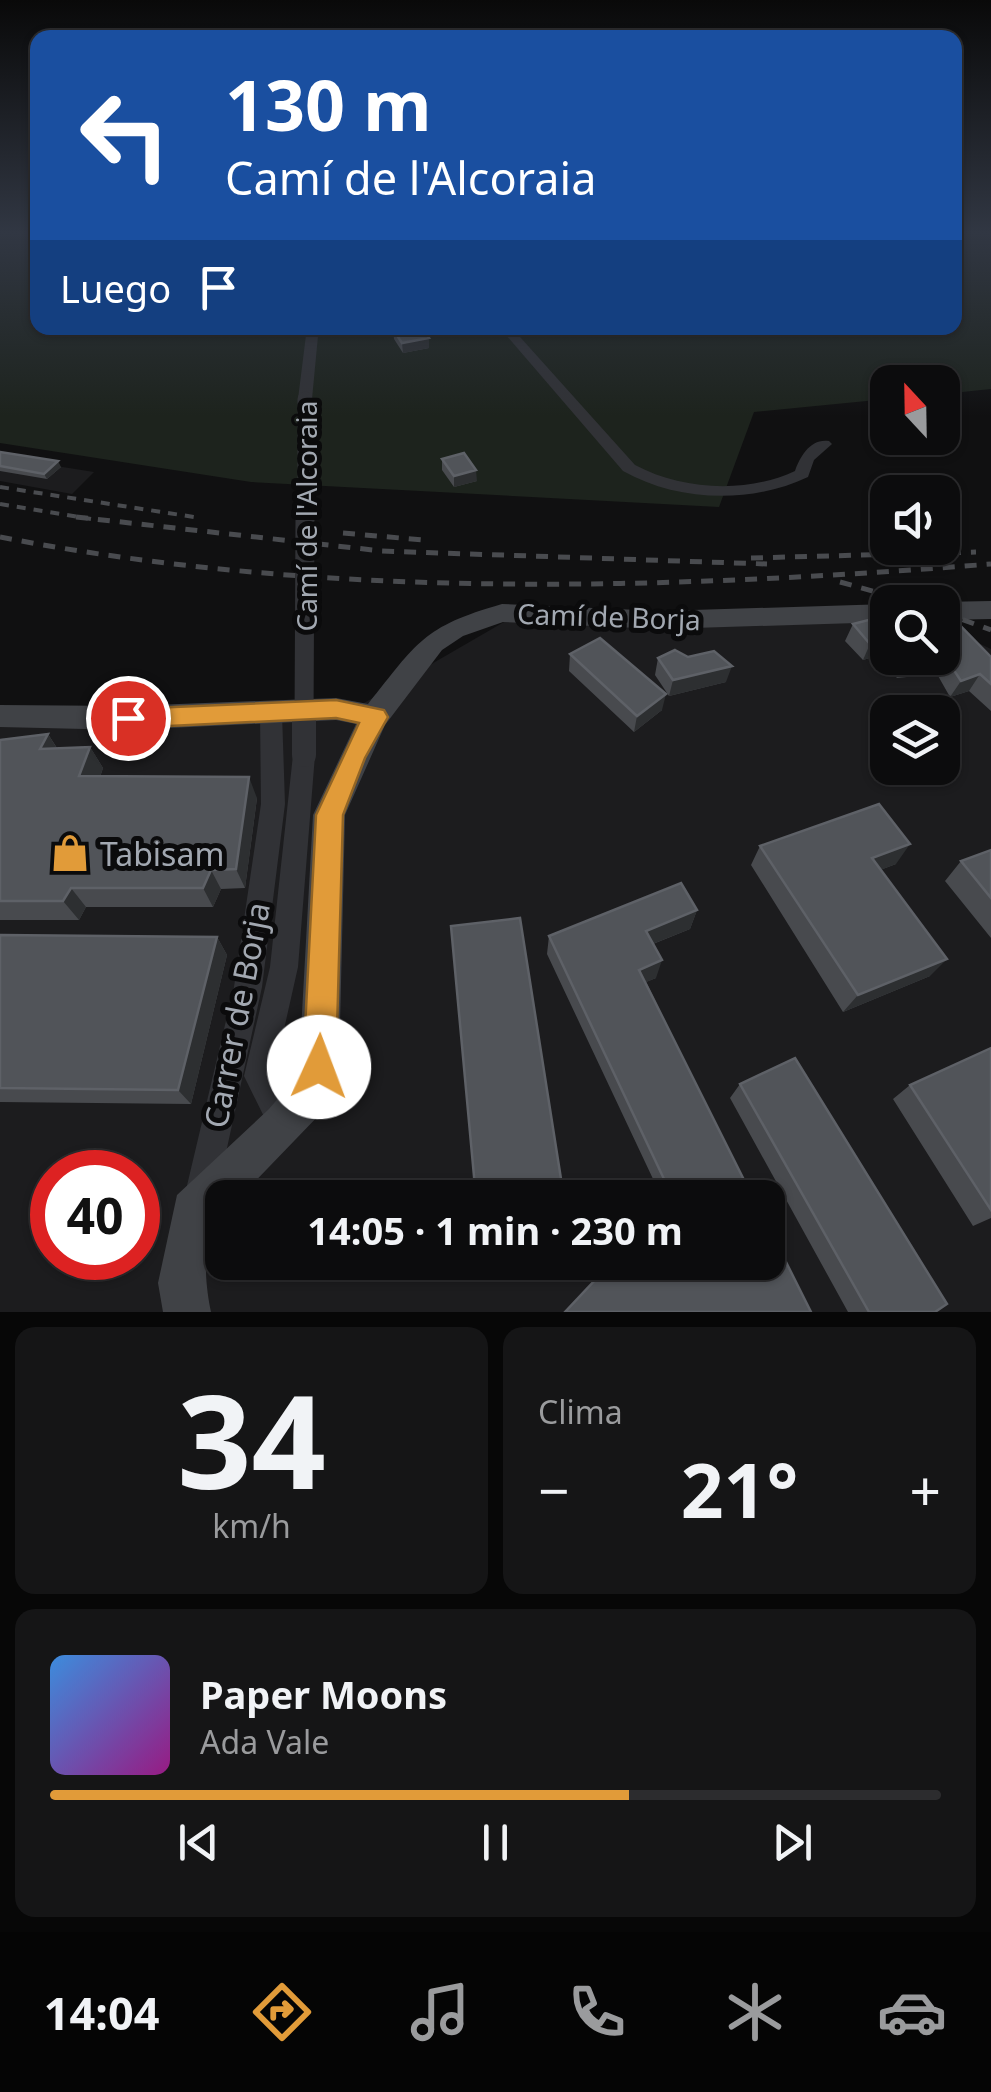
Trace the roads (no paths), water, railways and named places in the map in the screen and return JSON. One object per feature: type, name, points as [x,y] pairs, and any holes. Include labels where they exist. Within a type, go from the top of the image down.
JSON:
[{"type":"street","name":"Camí de l'Alcoraia","points":[[284,1124],[259,1076],[284,967],[304,756],[305,398],[312,335]]},
{"type":"street","points":[[512,335],[629,468],[647,479],[718,490],[784,482],[802,474],[807,458],[824,444]]},
{"type":"street","points":[[960,611],[991,610]]},
{"type":"street","name":"Camí de Borja","points":[[200,1201],[284,1124],[307,1096],[319,1067],[330,815],[353,756],[376,717],[432,643],[454,629],[502,613],[661,620],[870,614]]},
{"type":"street","points":[[0,716],[128,718],[352,710],[376,717]]},
{"type":"street","name":"Carrer de Borja","points":[[187,1312],[181,1283],[188,1225],[200,1201],[248,986],[272,804],[271,713]]},
{"type":"railway","points":[[0,487],[194,517]]},
{"type":"railway","points":[[0,504],[85,518]]},
{"type":"railway","points":[[76,517],[85,518]]},
{"type":"railway","points":[[85,518],[382,551],[767,564]]},
{"type":"railway","points":[[85,518],[91,519]]},
{"type":"railway","points":[[343,533],[423,540]]},
{"type":"railway","points":[[0,537],[122,557],[246,571],[494,584],[743,580],[991,564]]},
{"type":"railway","points":[[751,558],[976,552]]},
{"type":"railway","points":[[840,582],[870,590]]},
{"type":"railway","points":[[960,619],[991,630]]},
{"type":"place","name":"Tabisam","points":[[70,853]]}]
